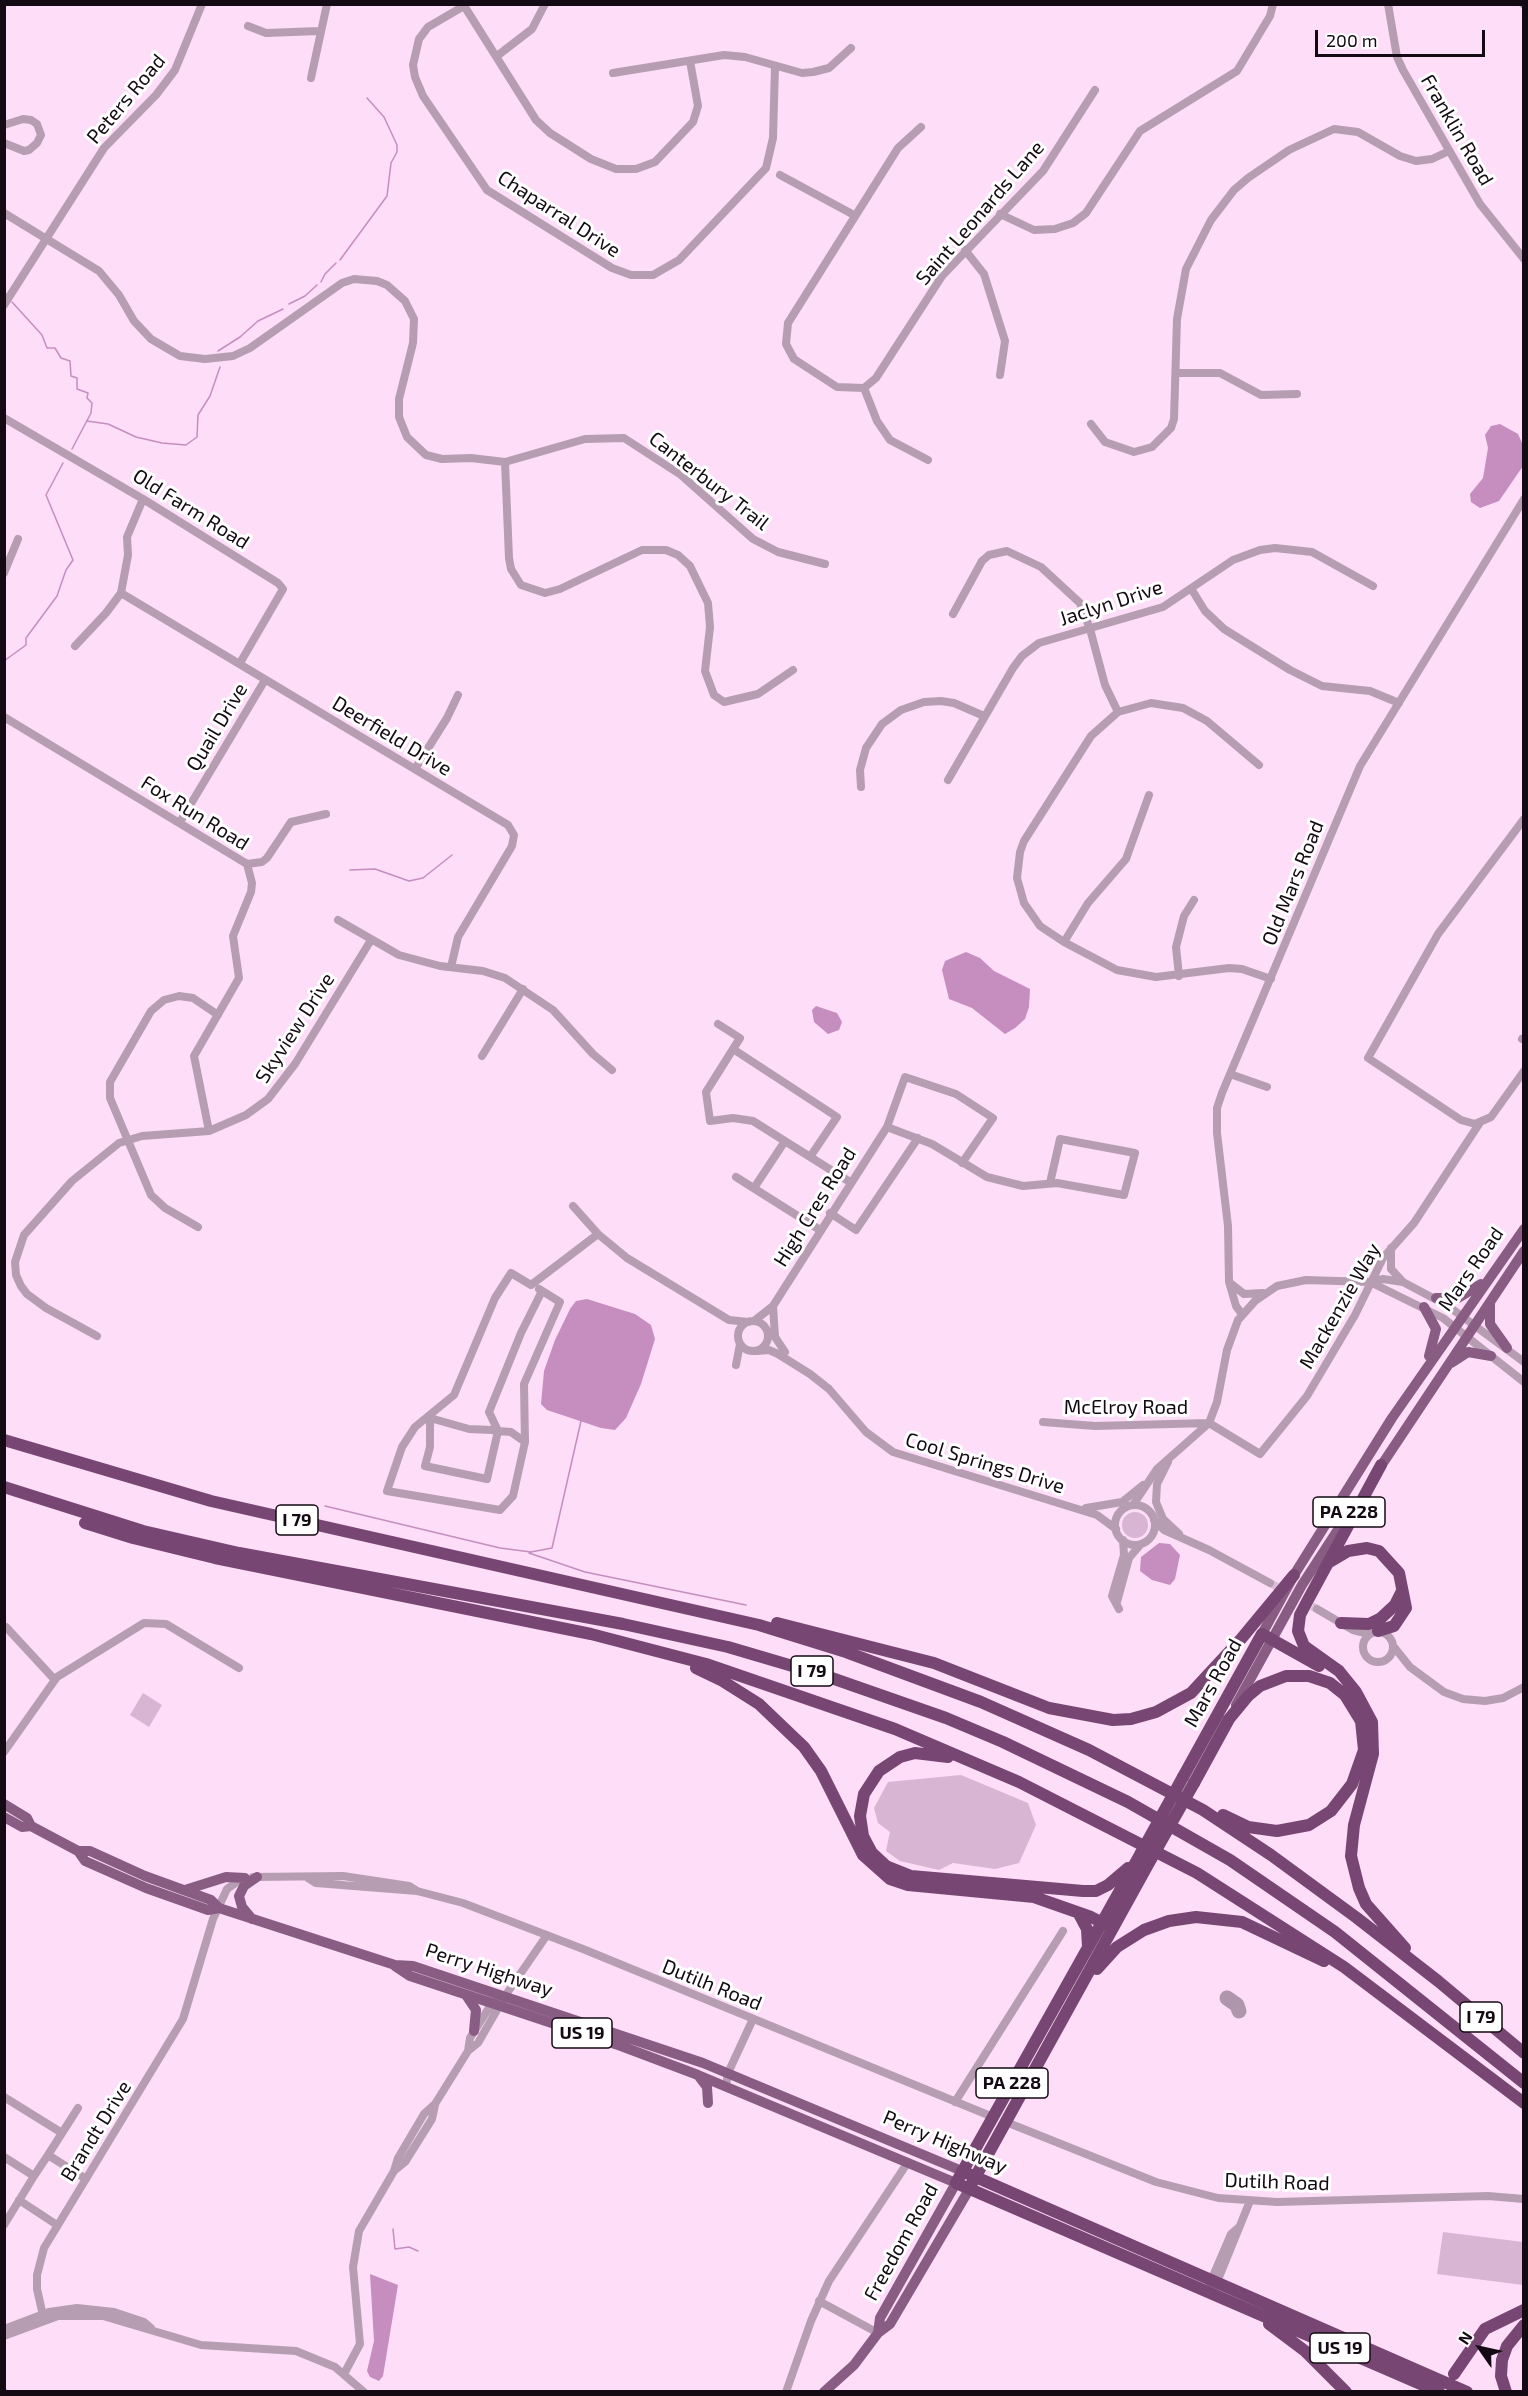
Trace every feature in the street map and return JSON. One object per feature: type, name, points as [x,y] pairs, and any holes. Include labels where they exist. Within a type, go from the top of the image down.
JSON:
[{"type":"highway","name":"I 79","points":[[4,1440],[211,1501],[759,1625],[846,1652],[1013,1716],[1141,1776],[1203,1810],[1271,1855],[1438,1981],[1524,2053]]},
{"type":"highway","points":[[1381,1465],[1300,1615],[1298,1631],[1304,1646],[1339,1671],[1367,1710],[1375,1740],[1371,1766],[1352,1840],[1351,1856],[1359,1888],[1375,1916],[1438,1981]]},
{"type":"highway","name":"I 79","points":[[4,1487],[77,1512],[221,1550],[623,1624],[728,1647],[823,1675],[946,1718],[1004,1742],[1128,1802],[1230,1860],[1335,1932],[1524,2082]]},
{"type":"highway","points":[[4,1495],[133,1538],[215,1558],[591,1634],[706,1664],[847,1712],[1019,1782],[1197,1873],[1294,1933],[1524,2103]]},
{"type":"highway","points":[[1328,1564],[1348,1551],[1367,1548],[1379,1551],[1399,1573],[1406,1608],[1399,1622],[1388,1629],[1374,1633]]},
{"type":"highway","points":[[593,1587],[827,1634],[934,1663],[1049,1708],[1113,1720],[1156,1712],[1191,1693],[1241,1639],[1294,1575]]},
{"type":"highway","points":[[1341,1623],[1370,1624],[1381,1618],[1395,1605],[1402,1591]]},
{"type":"highway","points":[[1266,1637],[1348,1684]]},
{"type":"highway","name":"Mars Road","points":[[970,2188],[1084,1982],[1107,1925],[1266,1637]]},
{"type":"highway","points":[[633,1646],[721,1680],[777,1719],[804,1747],[821,1771],[863,1855],[890,1880],[908,1885],[1034,1897],[1107,1925]]},
{"type":"highway","points":[[1141,1776],[1188,1796],[1237,1822],[1256,1829],[1277,1831],[1309,1825],[1324,1816],[1338,1804],[1356,1776],[1364,1744],[1361,1721],[1345,1695],[1321,1679],[1294,1675],[1271,1680],[1248,1696],[1229,1719]]},
{"type":"highway","name":"Mars Road","points":[[1188,1780],[1229,1719]]},
{"type":"highway","points":[[1019,1782],[937,1754],[915,1753],[900,1757],[879,1771],[864,1794],[860,1816],[866,1845],[886,1866],[911,1876],[1083,1891],[1096,1891],[1108,1885],[1143,1858]]},
{"type":"highway","points":[[1079,1914],[1087,1929],[1088,1947]]},
{"type":"highway","points":[[1084,1982],[1117,1947],[1135,1935],[1168,1921],[1197,1917],[1228,1919],[1267,1932],[1374,1990]]},
{"type":"highway","name":"Mars Road","points":[[963,2171],[1088,1947],[1107,1925]]},
{"type":"highway","name":"Perry Highway","points":[[963,2171],[1212,2287],[1240,2306],[1439,2391]]},
{"type":"highway","name":"Freedom Road","points":[[956,2183],[963,2171]]},
{"type":"highway","name":"Perry Highway","points":[[956,2183],[1467,2391]]},
{"type":"highway","points":[[1240,2306],[1296,2343],[1346,2391]]},
{"type":"highway","points":[[1454,2374],[1485,2329],[1524,2310]]},
{"type":"highway","points":[[1506,2391],[1501,2376],[1502,2360],[1507,2346],[1524,2325]]},
{"type":"main road","name":"Mars Road","points":[[1229,1719],[1294,1575],[1392,1418],[1524,1229]]},
{"type":"main road","name":"Mars Road","points":[[1266,1637],[1524,1251]]},
{"type":"main road","points":[[1436,1298],[1449,1300],[1464,1295],[1488,1278]]},
{"type":"main road","points":[[1491,1300],[1488,1314],[1490,1324],[1507,1348]]},
{"type":"main road","points":[[1424,1307],[1434,1322],[1436,1335],[1424,1371]]},
{"type":"main road","points":[[1442,1371],[1468,1352],[1491,1356]]},
{"type":"main road","name":"Perry Highway","points":[[4,1804],[27,1818],[31,1826]]},
{"type":"main road","name":"Perry Highway","points":[[4,1817],[22,1827],[31,1826],[78,1851],[86,1861],[146,1888],[208,1910],[219,1908]]},
{"type":"main road","name":"Perry Highway","points":[[78,1851],[90,1851],[210,1900],[219,1908],[395,1965],[413,1966],[698,2075],[956,2183]]},
{"type":"main road","points":[[182,1890],[226,1877],[245,1878]]},
{"type":"main road","points":[[252,1919],[242,1907],[239,1896],[244,1886],[257,1877]]},
{"type":"main road","name":"Perry Highway","points":[[395,1965],[410,1976],[464,1993],[500,2001],[728,2073],[963,2171]]},
{"type":"main road","points":[[464,1993],[476,2008],[474,2031]]},
{"type":"main road","points":[[698,2075],[707,2087],[708,2103]]},
{"type":"main road","name":"Freedom Road","points":[[878,2333],[880,2318],[956,2183]]},
{"type":"main road","name":"Freedom Road","points":[[824,2391],[860,2358],[878,2333],[890,2324],[970,2188]]},
{"type":"street","name":"Peters Road","points":[[4,305],[104,148],[156,95],[175,70],[202,4]]},
{"type":"street","points":[[311,78],[319,31],[327,4]]},
{"type":"street","points":[[497,56],[532,28],[544,4]]},
{"type":"street","points":[[1000,214],[1034,230],[1045,231],[1073,223],[1086,213],[1140,131],[1237,71],[1270,16],[1273,4]]},
{"type":"street","name":"Franklin Road","points":[[1388,4],[1397,57],[1485,212],[1524,259]]},
{"type":"street","points":[[464,5],[536,120],[550,133],[591,159],[607,166],[626,170],[655,162],[693,122],[698,106],[690,62]]},
{"type":"street","name":"Chaparral Drive","points":[[464,5],[428,27],[419,39],[413,65],[423,96],[487,189],[612,268],[631,275],[653,275],[679,260],[766,168],[773,138],[775,66]]},
{"type":"street","points":[[248,26],[266,33],[319,31]]},
{"type":"street","points":[[613,73],[724,55],[745,57],[802,73],[813,72],[829,68],[851,48]]},
{"type":"street","name":"Saint Leonards Lane","points":[[864,388],[883,369],[942,276],[1042,171],[1095,90]]},
{"type":"street","points":[[4,125],[23,118],[31,120],[37,124],[41,135],[37,144],[29,150],[24,151],[4,143]]},
{"type":"street","points":[[921,127],[898,148],[788,323],[785,334],[789,352],[801,366],[837,387],[864,388],[877,421],[890,440],[928,460]]},
{"type":"street","points":[[1091,424],[1105,442],[1134,452],[1152,447],[1166,435],[1174,419],[1177,319],[1186,269],[1211,220],[1234,190],[1248,178],[1289,150],[1334,129],[1358,132],[1400,156],[1416,161],[1432,159],[1449,151]]},
{"type":"street","points":[[780,176],[854,215]]},
{"type":"street","name":"Canterbury Trail","points":[[4,213],[99,271],[119,295],[134,321],[151,339],[180,356],[195,359],[226,357],[250,348],[342,283],[366,279],[387,285],[405,301],[414,319],[414,343],[399,399],[399,417],[407,437],[426,455],[442,459],[481,459],[505,462],[585,439],[624,438],[681,475],[753,539],[778,552],[825,564]]},
{"type":"street","points":[[965,250],[984,274],[1005,340],[1000,375]]},
{"type":"street","points":[[1176,374],[1220,373],[1262,395],[1297,394]]},
{"type":"street","name":"Old Farm Road","points":[[4,418],[143,499],[278,583],[283,589],[240,663]]},
{"type":"street","points":[[505,462],[508,558],[511,569],[521,585],[545,593],[560,589],[642,550],[666,550],[678,555],[690,566],[708,603],[710,627],[705,671],[714,695],[724,702],[758,694],[793,670]]},
{"type":"street","points":[[75,646],[121,593],[128,555],[127,537],[143,499]]},
{"type":"street","name":"Old Mars Road","points":[[1242,1314],[1236,1306],[1229,1282],[1228,1226],[1217,1116],[1222,1093],[1353,781],[1524,499]]},
{"type":"street","points":[[4,573],[18,539]]},
{"type":"street","name":"Jaclyn Drive","points":[[948,780],[1013,668],[1030,648],[1039,643],[1163,607],[1192,590],[1233,560],[1275,548],[1312,552],[1373,586]]},
{"type":"street","points":[[953,614],[982,561],[998,551],[1007,552],[1041,567],[1075,596],[1083,609],[1105,685],[1118,712]]},
{"type":"street","points":[[1192,590],[1205,611],[1224,629],[1290,670],[1322,686],[1370,692],[1399,704]]},
{"type":"street","name":"Deerfield Drive","points":[[121,593],[508,825],[514,835],[512,846],[458,937],[451,968]]},
{"type":"street","name":"Quail Drive","points":[[180,822],[265,680]]},
{"type":"street","points":[[415,768],[447,718],[458,695]]},
{"type":"street","points":[[861,788],[860,770],[866,748],[882,724],[901,710],[924,702],[941,701],[954,703],[984,716]]},
{"type":"street","points":[[1259,765],[1207,721],[1182,708],[1151,703],[1118,712],[1104,723],[1081,750],[1020,852],[1017,878],[1024,903],[1040,926],[1064,942],[1117,970],[1149,977],[1179,976],[1229,968],[1242,969],[1271,979]]},
{"type":"street","name":"Fox Run Road","points":[[4,717],[247,864],[252,883],[251,892],[233,936],[239,978],[194,1056],[209,1131]]},
{"type":"street","points":[[1064,942],[1088,903],[1126,859],[1149,795]]},
{"type":"street","points":[[247,864],[262,862],[267,858],[291,822],[326,814]]},
{"type":"street","points":[[1479,1124],[1461,1120],[1368,1058],[1438,934],[1524,819]]},
{"type":"street","points":[[1179,976],[1176,947],[1184,916],[1194,900]]},
{"type":"street","points":[[338,920],[399,955],[451,968],[483,971],[523,989],[553,1010],[592,1054],[612,1070]]},
{"type":"street","name":"Skyview Drive","points":[[97,1336],[27,1294],[16,1275],[15,1262],[24,1235],[72,1181],[102,1155],[126,1140],[209,1131],[246,1115],[280,1087],[371,940]]},
{"type":"street","points":[[482,1056],[523,989]]},
{"type":"street","points":[[198,1227],[165,1208],[151,1195],[110,1098],[110,1082],[152,1011],[164,1000],[179,996],[193,998],[218,1015]]},
{"type":"street","points":[[718,1024],[740,1038],[706,1092],[710,1121],[733,1118],[748,1120],[850,1182]]},
{"type":"street","points":[[733,1049],[837,1117],[810,1157]]},
{"type":"street","name":"Mackenzie Way","points":[[1209,1423],[1260,1454],[1307,1396],[1355,1315],[1370,1282],[1391,1247],[1414,1224],[1479,1124],[1491,1117],[1524,1071]]},
{"type":"street","points":[[1230,1074],[1267,1087]]},
{"type":"street","name":"High Cres Road","points":[[751,1321],[772,1306],[887,1127],[905,1077],[956,1094],[993,1118],[962,1163]]},
{"type":"street","points":[[887,1127],[918,1137],[987,1178],[1023,1186],[1050,1183],[1124,1195],[1135,1153],[1060,1139],[1050,1183]]},
{"type":"street","points":[[830,1213],[856,1230],[918,1137]]},
{"type":"street","points":[[754,1188],[785,1141]]},
{"type":"street","points":[[736,1177],[820,1230]]},
{"type":"street","points":[[573,1206],[598,1234],[627,1258],[729,1320],[751,1321],[763,1324],[769,1336],[766,1345],[736,1365],[740,1329],[751,1321]]},
{"type":"street","points":[[531,1284],[598,1234]]},
{"type":"street","points":[[1391,1247],[1391,1269],[1403,1282]]},
{"type":"street","points":[[511,1273],[531,1284],[560,1302],[524,1384],[525,1442],[513,1496],[500,1510],[387,1491],[402,1447],[415,1427],[430,1418],[454,1395],[490,1309],[511,1273]]},
{"type":"street","points":[[1229,1282],[1244,1294],[1266,1292],[1291,1282],[1370,1282],[1383,1279],[1403,1282],[1436,1298],[1524,1362]]},
{"type":"street","points":[[1370,1282],[1383,1291],[1424,1307],[1455,1327],[1524,1382]]},
{"type":"street","points":[[430,1418],[430,1447],[424,1466],[488,1479],[498,1431],[489,1412],[521,1333],[542,1291]]},
{"type":"street","points":[[1154,1520],[1155,1527],[1151,1537],[1141,1544],[1129,1558],[1118,1594],[1119,1609],[1113,1596],[1124,1555],[1123,1540],[1116,1529],[1116,1520],[1121,1511],[1133,1505],[1157,1469],[1209,1423],[1217,1402],[1227,1350],[1242,1314],[1266,1292]]},
{"type":"street","points":[[772,1306],[775,1337],[787,1356]]},
{"type":"street","points":[[729,1320],[739,1341],[755,1351]]},
{"type":"street","name":"Cool Springs Drive","points":[[769,1336],[787,1356],[829,1389],[866,1432],[893,1452],[1098,1515],[1116,1529]]},
{"type":"street","name":"Cool Springs Drive","points":[[755,1351],[769,1350],[787,1356]]},
{"type":"street","points":[[430,1418],[469,1430],[511,1432],[525,1442]]},
{"type":"street","name":"McElroy Road","points":[[1044,1422],[1095,1426],[1209,1423]]},
{"type":"street","points":[[1077,1509],[1106,1507],[1122,1502],[1141,1489],[1155,1468],[1169,1459]]},
{"type":"street","points":[[1169,1459],[1146,1496],[1149,1511],[1154,1520],[1164,1530],[1187,1539],[1270,1583]]},
{"type":"street","points":[[1169,1459],[1157,1484],[1156,1502],[1163,1519],[1187,1539]]},
{"type":"street","points":[[1133,1505],[1149,1511]]},
{"type":"street","name":"Cool Springs Drive","points":[[1098,1515],[1121,1511]]},
{"type":"street","points":[[1151,1537],[1187,1539]]},
{"type":"street","points":[[1123,1540],[1132,1544],[1141,1544]]},
{"type":"street","points":[[1317,1609],[1353,1630],[1389,1636],[1394,1647],[1410,1667],[1444,1692],[1463,1699],[1485,1701],[1503,1698],[1524,1687]]},
{"type":"street","points":[[4,1752],[55,1680],[136,1626],[152,1621],[170,1626],[239,1668]]},
{"type":"street","points":[[6,1627],[55,1680]]},
{"type":"street","points":[[1353,1630],[1363,1643],[1367,1658],[1376,1662],[1386,1660],[1410,1667]]},
{"type":"street","points":[[1363,1643],[1374,1633]]},
{"type":"street","points":[[1386,1660],[1394,1647]]},
{"type":"street","points":[[219,1908],[229,1886],[245,1878]]},
{"type":"street","name":"Dutilh Road","points":[[245,1878],[308,1878],[316,1883],[417,1891],[463,1903],[993,2117]]},
{"type":"street","name":"Brandt Drive","points":[[43,2317],[37,2275],[44,2248],[183,2019],[202,1962],[213,1919],[219,1908]]},
{"type":"street","points":[[955,2102],[1063,1931]]},
{"type":"street","points":[[344,2374],[357,2353],[360,2339],[353,2275],[355,2244],[365,2219],[394,2171],[405,2162],[432,2119],[435,2104],[468,2051],[474,2031],[500,2001],[547,1935]]},
{"type":"street","points":[[468,2051],[478,2043],[500,2001]]},
{"type":"street","points":[[723,2085],[753,2019]]},
{"type":"street","points":[[4,2097],[62,2133]]},
{"type":"street","points":[[4,2224],[78,2108]]},
{"type":"street","name":"Dutilh Road","points":[[1006,2122],[1169,2186],[1203,2195],[1250,2202],[1488,2196],[1524,2199]]},
{"type":"street","points":[[48,2155],[86,2180]]},
{"type":"street","points":[[4,2157],[34,2176]]},
{"type":"street","points":[[786,2391],[819,2301],[847,2250],[908,2162]]},
{"type":"street","points":[[20,2200],[57,2225]]},
{"type":"street","points":[[1212,2287],[1231,2234],[1238,2228],[1250,2202]]},
{"type":"street","points":[[819,2301],[878,2333]]},
{"type":"street","points":[[4,2330],[43,2317],[91,2314],[152,2328],[201,2345],[296,2351],[316,2358],[344,2374],[364,2391]]},
{"type":"street","points":[[4,2336],[43,2317]]},
{"type":"shaded area","points":[[1500,424],[1518,434],[1523,445],[1523,466],[1499,501],[1480,508],[1471,502],[1470,494],[1483,478],[1488,448],[1485,435],[1491,426]]},
{"type":"shaded area","points":[[966,952],[980,958],[994,971],[1030,989],[1029,1007],[1025,1019],[1005,1034],[972,1008],[949,999],[942,970],[945,961]]},
{"type":"shaded area","points":[[816,1006],[837,1013],[842,1022],[839,1030],[828,1034],[814,1022],[812,1010]]},
{"type":"shaded area","points":[[587,1299],[635,1314],[651,1325],[655,1339],[641,1384],[626,1418],[615,1430],[601,1428],[547,1410],[541,1404],[544,1371],[555,1340],[576,1301]]},
{"type":"shaded area","points":[[1135,1512],[1144,1516],[1148,1525],[1144,1534],[1135,1538],[1126,1534],[1122,1525],[1126,1516]]},
{"type":"shaded area","points":[[1159,1543],[1170,1544],[1180,1555],[1175,1579],[1170,1585],[1152,1580],[1140,1571],[1141,1557]]},
{"type":"shaded area","points":[[143,1693],[162,1705],[149,1727],[130,1715]]},
{"type":"shaded area","points":[[961,1775],[1028,1803],[1036,1825],[1019,1863],[995,1869],[953,1863],[939,1870],[900,1861],[886,1851],[890,1832],[878,1823],[874,1808],[888,1782]]},
{"type":"shaded area","points":[[1443,2232],[1523,2242],[1523,2285],[1437,2274]]},
{"type":"shaded area","points":[[370,2274],[398,2285],[383,2376],[379,2381],[370,2377],[367,2371],[374,2341]]},
{"type":"waterway","points":[[340,260],[387,196],[391,163],[397,152],[397,145],[384,117],[367,98]]},
{"type":"waterway","points":[[321,282],[325,274],[336,263]]},
{"type":"waterway","points":[[289,304],[305,296],[317,285]]},
{"type":"waterway","points":[[12,302],[42,335],[47,348],[55,348],[61,358],[70,361],[71,376],[77,378],[77,389],[88,393],[87,398],[92,403],[91,413],[72,449]]},
{"type":"waterway","points":[[218,351],[240,337],[258,321],[283,309]]},
{"type":"waterway","points":[[87,421],[108,424],[136,437],[162,443],[186,445],[197,437],[198,415],[210,396],[220,367]]},
{"type":"waterway","points":[[4,661],[26,645],[26,638],[57,596],[66,570],[73,560],[46,495],[63,463]]},
{"type":"waterway","points":[[350,870],[375,869],[409,881],[423,878],[452,855]]},
{"type":"waterway","points":[[325,1506],[500,1548],[531,1552],[552,1548],[581,1421]]},
{"type":"waterway","points":[[529,1553],[585,1572],[746,1605]]},
{"type":"waterway","points":[[393,2229],[395,2249],[409,2247],[418,2251]]},
{"type":"waterway","points":[[4,2389],[10,2392]]},
{"type":"taxiway","points":[[1227,1998],[1237,2005],[1239,2011]]},
{"type":"tunnel","points":[[1270,1583],[1317,1609]]}]
